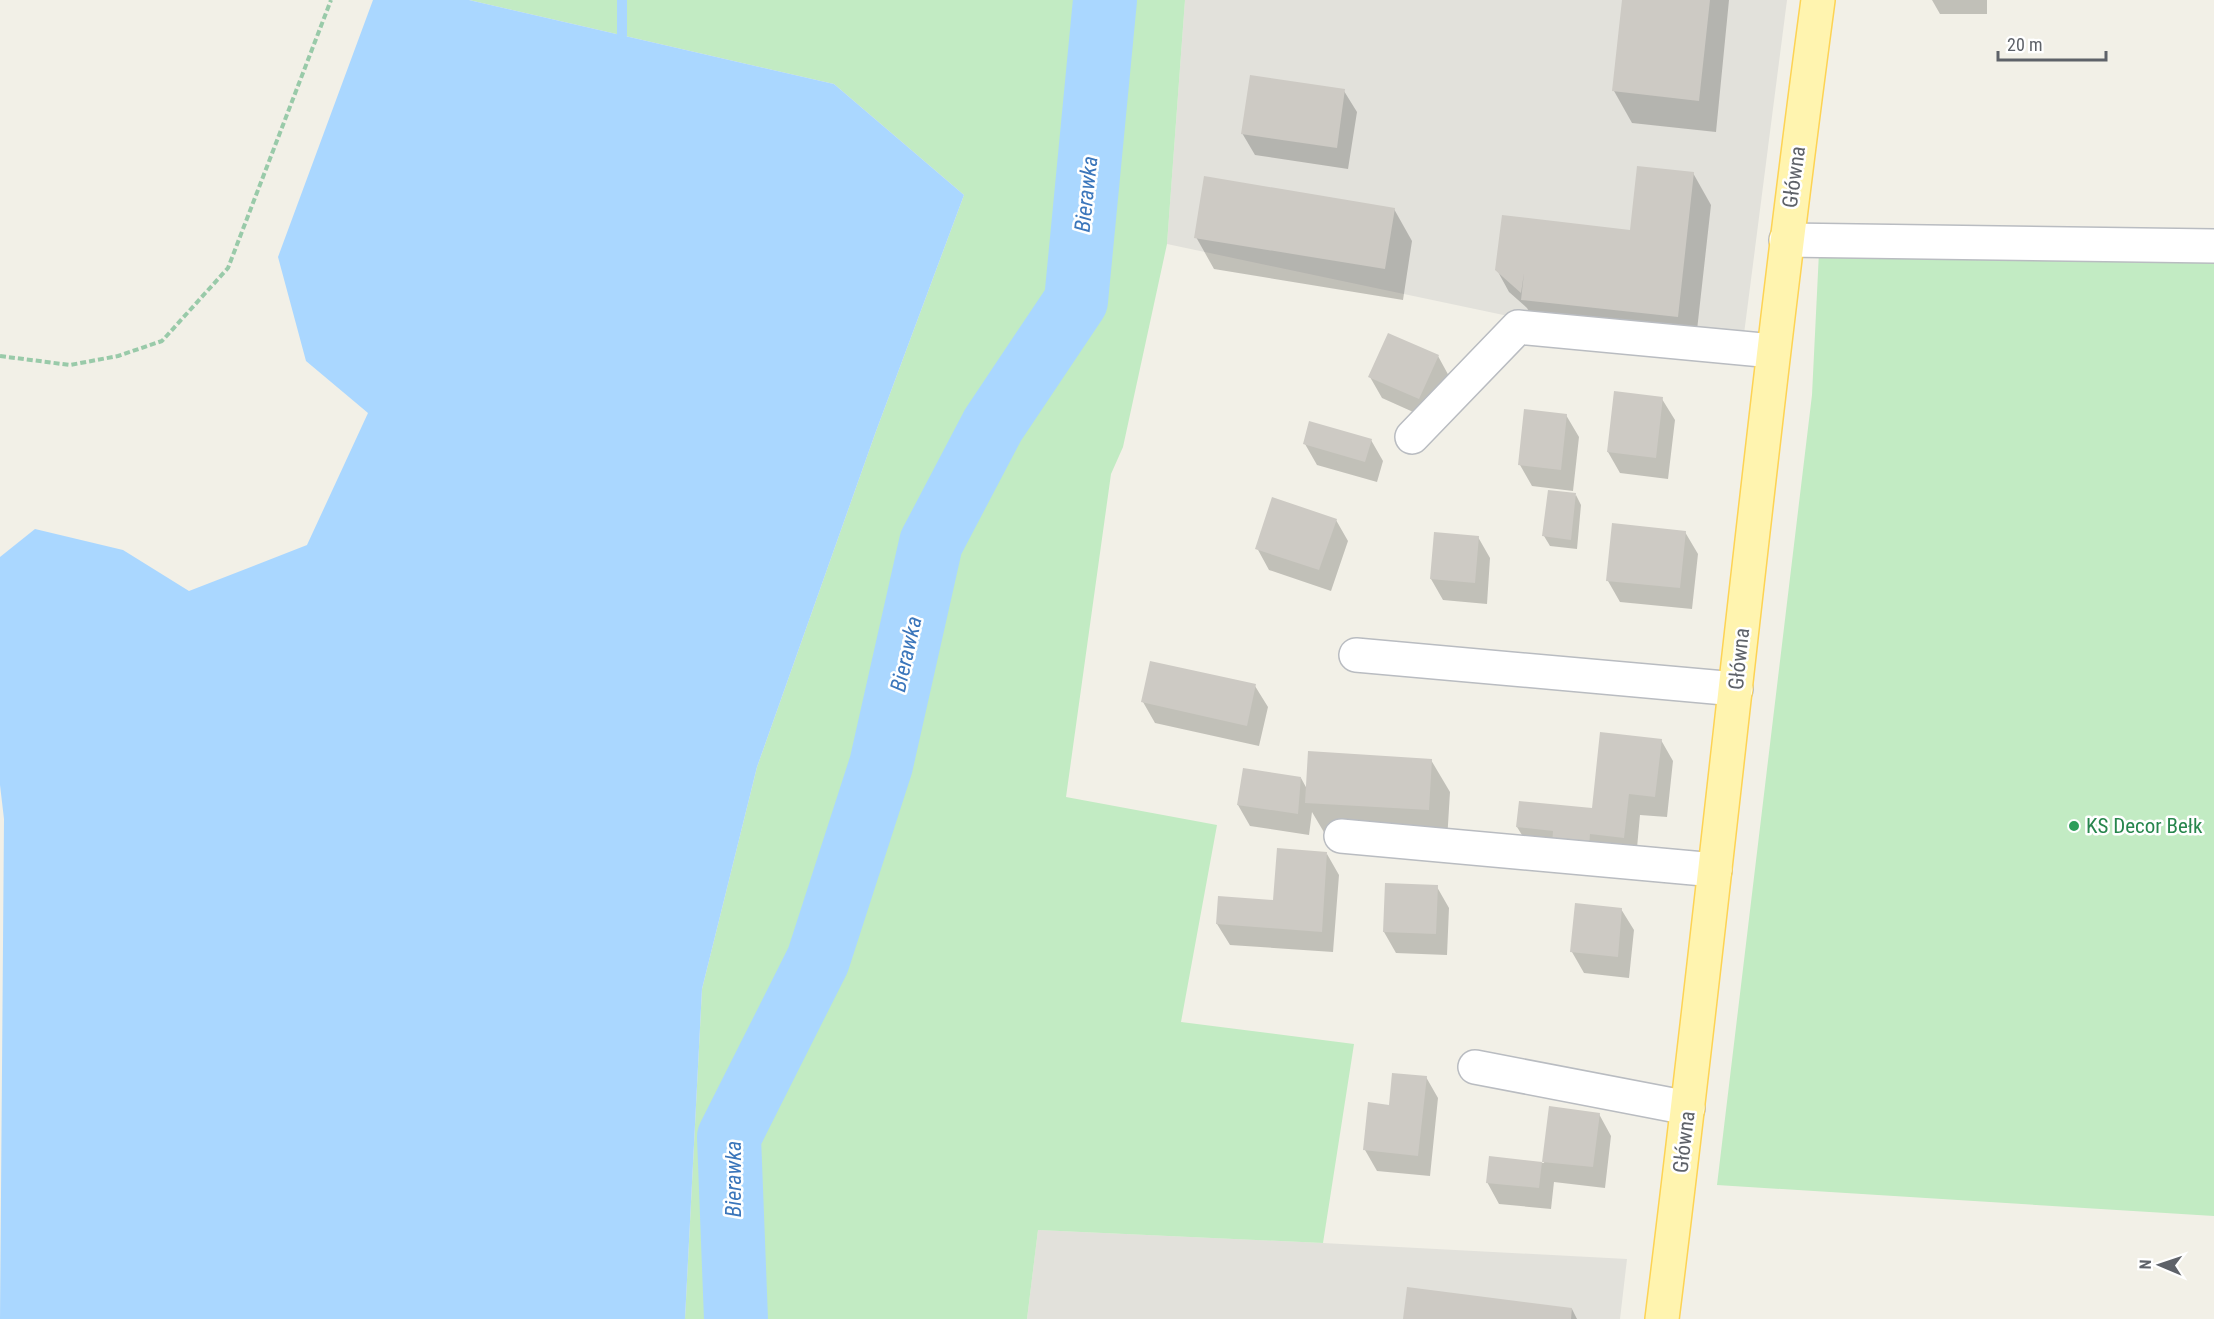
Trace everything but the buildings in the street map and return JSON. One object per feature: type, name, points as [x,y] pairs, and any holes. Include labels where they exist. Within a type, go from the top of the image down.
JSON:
[{"type":"main road","name":"Główna","points":[[1662,1319],[1786,240],[1818,0]]},
{"type":"lane","points":[[1786,240],[2214,246]]},
{"type":"lane","points":[[1412,437],[1518,327],[1773,351]]},
{"type":"lane","points":[[1356,655],[1736,689]]},
{"type":"lane","points":[[1341,836],[1715,870]]},
{"type":"lane","points":[[1475,1067],[1688,1108]]},
{"type":"path","points":[[0,356],[70,365],[118,356],[162,341],[228,268],[331,0]]},
{"type":"shaded area","points":[[1185,0],[1787,0],[1740,365],[1167,244]]},
{"type":"shaded area","points":[[1038,1230],[1627,1259],[1620,1319],[1027,1319]]},
{"type":"green space","points":[[469,0],[1185,0],[1167,244],[1123,447],[1111,474],[1066,797],[1217,825],[1181,1022],[1354,1044],[1323,1243],[1038,1230],[1027,1319],[685,1319],[702,989],[757,767],[875,434],[964,195],[834,84]]},
{"type":"green space","points":[[1819,252],[2214,259],[2214,1216],[1717,1185],[1812,395]]},
{"type":"water","points":[[373,0],[469,0],[834,84],[964,195],[875,434],[757,767],[702,989],[685,1319],[0,1319],[4,819],[0,785],[0,557],[35,529],[123,550],[189,591],[307,545],[368,413],[306,361],[278,257]]},
{"type":"waterway","points":[[622,0],[622,35]]},
{"type":"waterway","name":"Bierawka","points":[[736,1319],[729,1137],[818,960],[881,765],[931,543],[993,425],[1076,301],[1105,0]]},
{"type":"place","name":"KS Decor Bełk","points":[[2074,826]]}]
